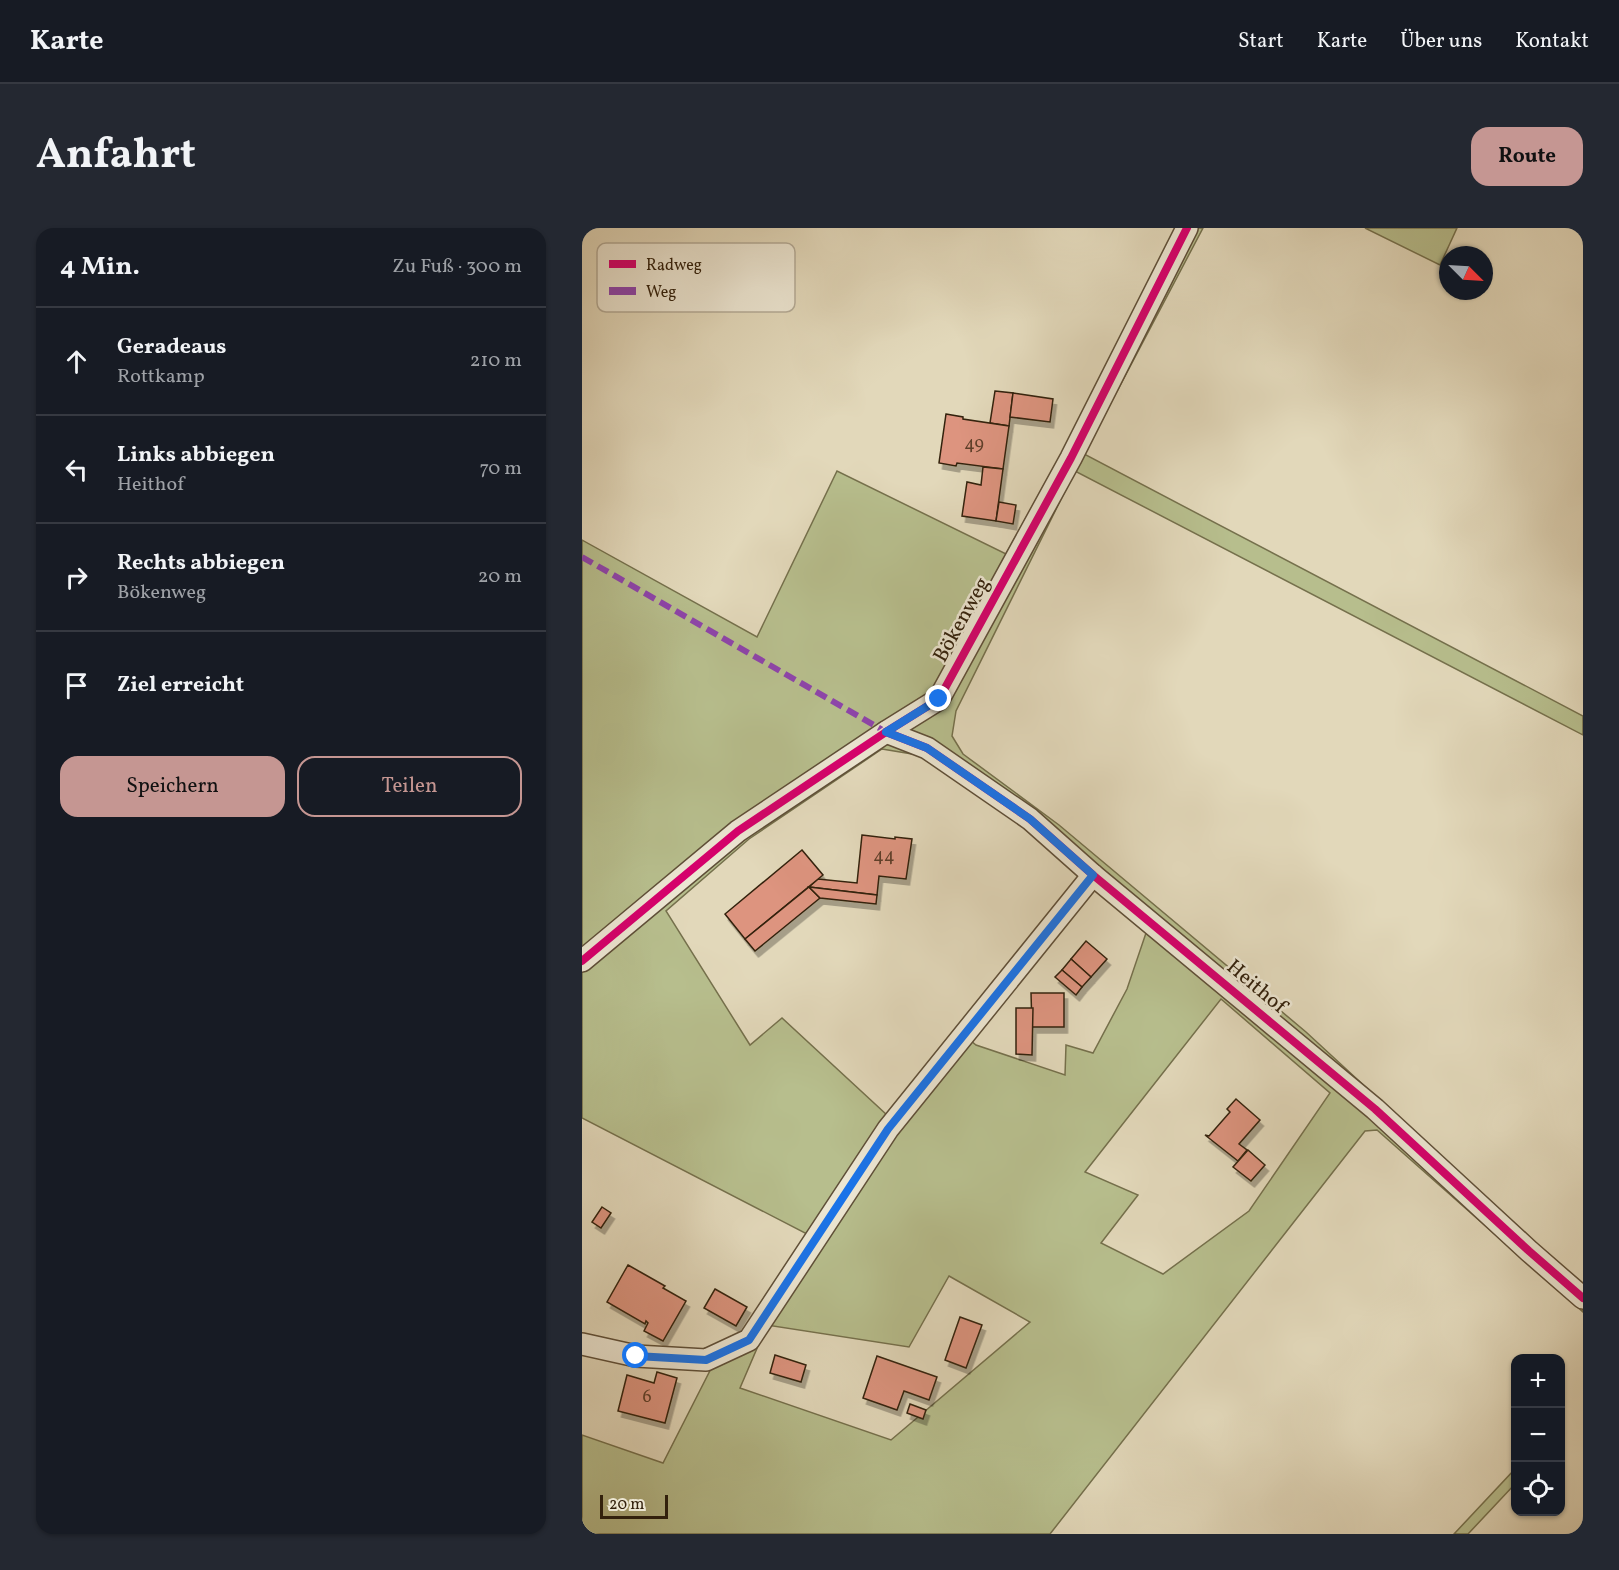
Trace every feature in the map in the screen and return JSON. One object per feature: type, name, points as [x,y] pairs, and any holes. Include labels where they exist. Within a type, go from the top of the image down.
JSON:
[{"type":"street","name":"Bökenweg","points":[[582,961],[738,831],[939,699],[1071,458],[1187,228]]},
{"type":"street","name":"Heithof","points":[[886,732],[927,748],[1030,819],[1093,875],[1375,1109],[1583,1298]]},
{"type":"street","points":[[582,1344],[636,1356],[706,1360],[749,1340],[888,1129],[1093,875]]},
{"type":"green space","points":[[1180,228],[1203,228],[1084,454],[1583,716],[1583,735],[1075,471],[956,711],[952,736],[963,754],[1059,825],[1306,1032],[1527,1236],[1583,1284],[1583,1312],[1377,1130],[1365,1131],[1050,1534],[582,1534],[582,1435],[663,1463],[721,1349],[747,1335],[811,1236],[582,1118],[582,540],[757,637],[837,471],[1006,554],[1090,402]],"holes":[[[882,749],[924,756],[1032,831],[1146,933],[1127,989],[1093,1053],[1066,1045],[1065,1075],[976,1045],[971,1041],[887,1115],[782,1018],[750,1045],[666,911],[749,839]],[[1221,999],[1330,1093],[1249,1211],[1163,1274],[1101,1243],[1138,1195],[1085,1172]],[[949,1276],[1030,1322],[891,1440],[740,1388],[767,1325],[909,1347]]]},
{"type":"green space","points":[[1365,228],[1457,228],[1449,246],[1439,246],[1439,265]]},
{"type":"green space","points":[[1511,1473],[1511,1488],[1468,1534],[1454,1534]]},
{"type":"building","points":[[995,391],[1013,393],[1009,426],[990,423]]},
{"type":"building","points":[[1013,393],[1053,399],[1050,422],[1010,417]]},
{"type":"building","points":[[946,414],[1009,426],[1003,469],[939,463]]},
{"type":"building","points":[[983,467],[1003,469],[996,521],[962,516],[967,482],[981,485]]},
{"type":"building","points":[[999,502],[1016,505],[1013,524],[996,521]]},
{"type":"building","points":[[862,835],[912,839],[906,879],[879,876],[877,895],[809,887],[818,879],[857,883]]},
{"type":"building","points":[[802,850],[823,875],[745,939],[725,914]]},
{"type":"building","points":[[809,887],[820,898],[755,951],[745,939]]},
{"type":"building","points":[[809,887],[877,895],[876,904],[820,898]]},
{"type":"building","points":[[1086,941],[1107,959],[1091,977],[1071,959]]},
{"type":"building","points":[[1071,959],[1091,977],[1082,987],[1062,970]]},
{"type":"building","points":[[1062,970],[1082,987],[1076,995],[1055,977]]},
{"type":"building","points":[[1031,993],[1064,993],[1064,1027],[1032,1027]]},
{"type":"building","points":[[1016,1008],[1033,1008],[1032,1055],[1016,1054]]},
{"type":"building","points":[[1236,1099],[1260,1120],[1239,1144],[1247,1150],[1238,1161],[1205,1135],[1209,1136],[1230,1112],[1227,1109]]},
{"type":"building","points":[[1248,1150],[1265,1165],[1251,1181],[1233,1167]]},
{"type":"building","points":[[602,1207],[611,1213],[601,1228],[592,1222]]},
{"type":"building","points":[[628,1265],[686,1301],[663,1341],[644,1331],[648,1323],[646,1321],[645,1324],[607,1302]]},
{"type":"building","points":[[715,1289],[747,1307],[736,1326],[704,1308]]},
{"type":"building","points":[[960,1317],[982,1325],[966,1368],[945,1360]]},
{"type":"building","points":[[775,1355],[806,1365],[801,1382],[770,1373]]},
{"type":"building","points":[[877,1356],[937,1377],[929,1400],[904,1391],[897,1410],[863,1398]]},
{"type":"building","points":[[657,1372],[677,1378],[665,1423],[618,1411],[627,1375],[654,1383]]},
{"type":"building","points":[[910,1404],[926,1410],[923,1419],[907,1413]]},
{"type":"marked path","points":[[582,557],[886,732]]},
{"type":"cycle path","points":[[582,961],[738,831],[939,699],[1071,458],[1187,228]]},
{"type":"cycle path","points":[[886,732],[927,748],[1030,819],[1093,875],[1375,1109],[1583,1298]]},
{"type":"route","points":[[636,1356],[706,1360],[749,1340],[888,1129],[1093,875],[1030,819],[927,748],[886,732],[939,699]]}]
